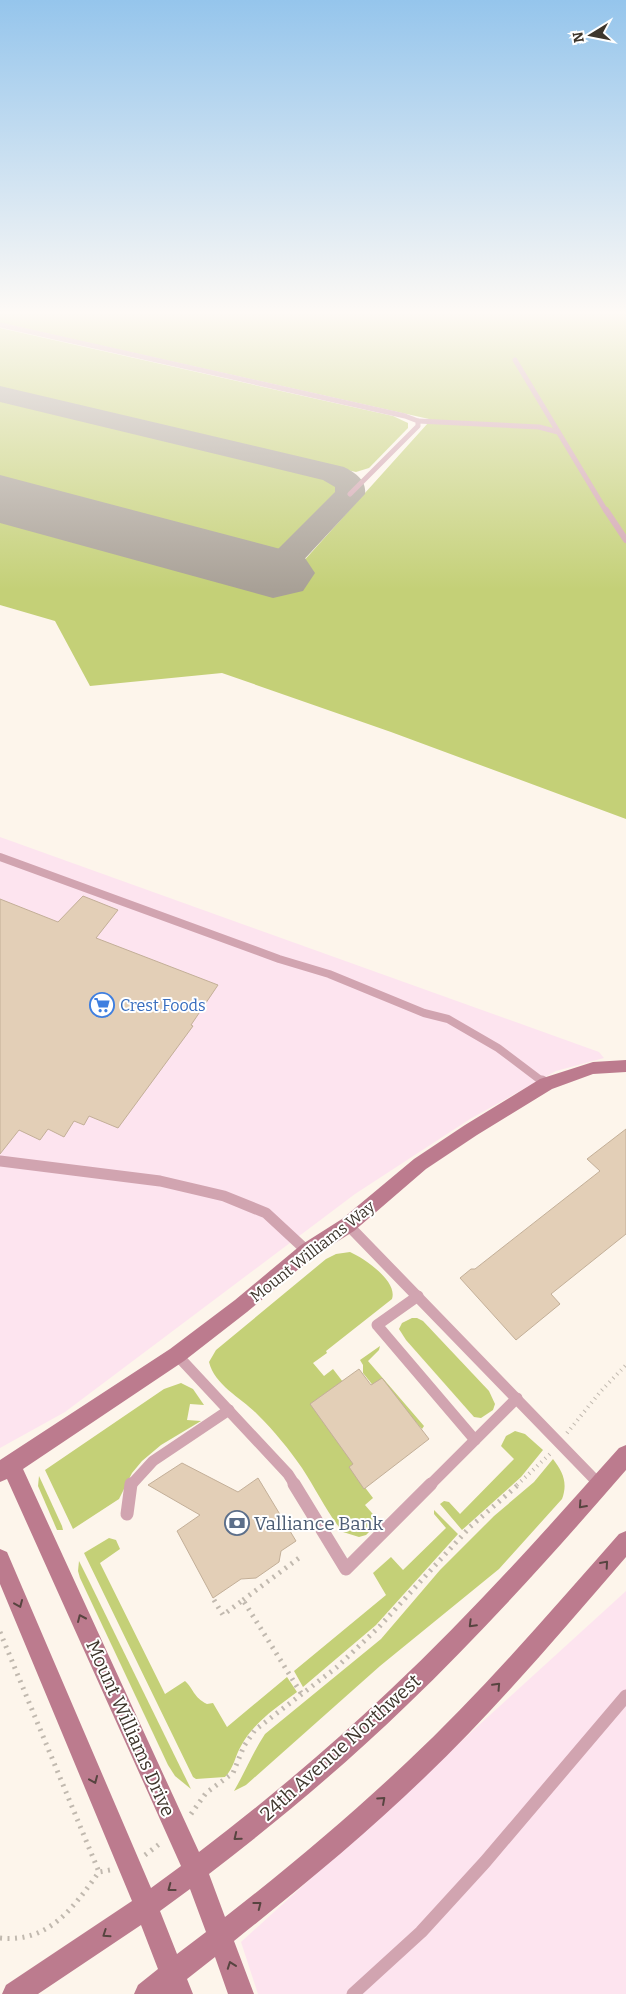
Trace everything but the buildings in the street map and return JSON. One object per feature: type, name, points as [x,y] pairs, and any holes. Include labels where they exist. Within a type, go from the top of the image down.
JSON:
[{"type":"street","name":"Mount Williams Way","points":[[5,1469],[177,1356],[242,1306],[307,1251],[348,1224],[420,1164],[546,1084],[593,1068],[626,1066]]},
{"type":"street","name":"24th Avenue Northwest","points":[[15,1994],[146,1906],[317,1772],[386,1710],[496,1600],[626,1455]]},
{"type":"street","name":"Mount Williams Drive","points":[[5,1469],[178,1830],[195,1869],[241,1994]]},
{"type":"street","points":[[147,1994],[176,1984],[220,1936],[301,1872],[386,1797],[452,1735],[534,1646],[626,1541]]},
{"type":"street","points":[[1,1562],[131,1866],[176,1984]]},
{"type":"lane","points":[[352,404],[405,416],[418,422],[539,427],[558,432]]},
{"type":"lane","points":[[541,404],[594,494],[626,540]]},
{"type":"lane","points":[[350,494],[418,426],[418,422]]},
{"type":"lane","points":[[0,857],[279,958],[329,974],[448,1020],[498,1048],[546,1084]]},
{"type":"lane","points":[[0,1161],[160,1181],[224,1196],[266,1213],[307,1251]]},
{"type":"lane","points":[[348,1224],[600,1485]]},
{"type":"lane","points":[[418,1296],[377,1325],[476,1440]]},
{"type":"lane","points":[[177,1356],[288,1474],[346,1569],[518,1398]]},
{"type":"lane","points":[[127,1514],[131,1484],[153,1461],[229,1410]]},
{"type":"lane","points":[[353,1994],[421,1932],[485,1862],[626,1696]]},
{"type":"path","points":[[0,1938],[9,1940],[30,1938],[72,1909],[99,1872],[131,1866],[178,1830],[206,1793],[233,1773],[244,1746],[255,1730],[337,1667],[379,1627],[470,1527],[524,1479],[559,1444],[601,1391],[626,1366]]},
{"type":"path","points":[[214,1600],[223,1616],[303,1555]]},
{"type":"path","points":[[243,1600],[301,1693]]},
{"type":"path","points":[[0,1632],[99,1872]]},
{"type":"shaded area","points":[[0,837],[599,1052],[604,1058],[556,1071],[470,1119],[355,1194],[65,1412],[0,1448]]},
{"type":"shaded area","points":[[626,1591],[626,1994],[258,1994],[241,1942]]},
{"type":"green space","points":[[0,404],[25,404],[326,478],[339,484],[340,492],[290,545],[277,550],[256,551],[0,483]]},
{"type":"green space","points":[[68,404],[340,404],[393,416],[408,423],[408,428],[369,468],[356,472]]},
{"type":"green space","points":[[362,404],[626,404],[626,819],[391,732],[222,673],[90,686],[55,621],[0,605],[0,515],[284,594],[308,566],[301,564],[428,423],[429,419]]},
{"type":"green space","points":[[350,1252],[363,1259],[378,1271],[390,1285],[392,1292],[392,1299],[313,1363],[324,1376],[333,1369],[343,1382],[357,1463],[351,1469],[373,1498],[365,1505],[378,1520],[378,1523],[366,1535],[359,1537],[343,1532],[337,1525],[287,1447],[252,1409],[223,1385],[212,1370],[209,1362],[216,1350],[326,1259],[336,1254]]},
{"type":"green space","points":[[412,1318],[423,1321],[489,1391],[495,1404],[493,1410],[481,1418],[474,1417],[406,1340],[399,1329],[402,1323]]},
{"type":"green space","points":[[380,1346],[379,1350],[368,1361],[424,1426],[422,1429],[382,1384],[375,1388],[363,1373],[363,1365],[360,1360]]},
{"type":"green space","points":[[181,1383],[193,1389],[204,1405],[190,1404],[187,1420],[201,1421],[161,1445],[142,1461],[132,1473],[119,1499],[73,1529],[45,1470],[164,1389]]},
{"type":"green space","points":[[515,1431],[525,1434],[543,1450],[521,1477],[462,1530],[440,1504],[444,1501],[449,1502],[460,1514],[514,1459],[501,1446],[506,1436]]},
{"type":"green space","points":[[553,1459],[564,1478],[565,1488],[562,1499],[499,1569],[380,1666],[246,1785],[234,1791],[265,1734],[381,1639],[440,1570],[494,1516],[534,1482]]},
{"type":"green space","points":[[39,1476],[63,1530],[57,1530],[38,1486]]},
{"type":"green space","points":[[434,1510],[458,1534],[376,1625],[303,1687],[294,1671],[386,1595],[373,1573],[391,1557],[403,1570],[446,1528],[434,1514]]},
{"type":"green space","points":[[109,1538],[116,1540],[120,1549],[100,1563],[165,1694],[185,1681],[202,1701],[207,1704],[213,1703],[227,1727],[287,1677],[297,1692],[266,1716],[246,1737],[225,1777],[196,1779],[193,1777],[84,1553]]},
{"type":"green space","points":[[79,1561],[191,1789],[175,1776],[168,1765],[80,1578],[78,1571]]},
{"type":"taxiway","points":[[42,404],[333,473],[346,481],[350,486],[350,494],[273,573]]},
{"type":"runway","points":[[0,499],[273,573]]},
{"type":"place","name":"Crest Foods","points":[[102,1005]]},
{"type":"place","name":"Valliance Bank","points":[[237,1523]]}]
